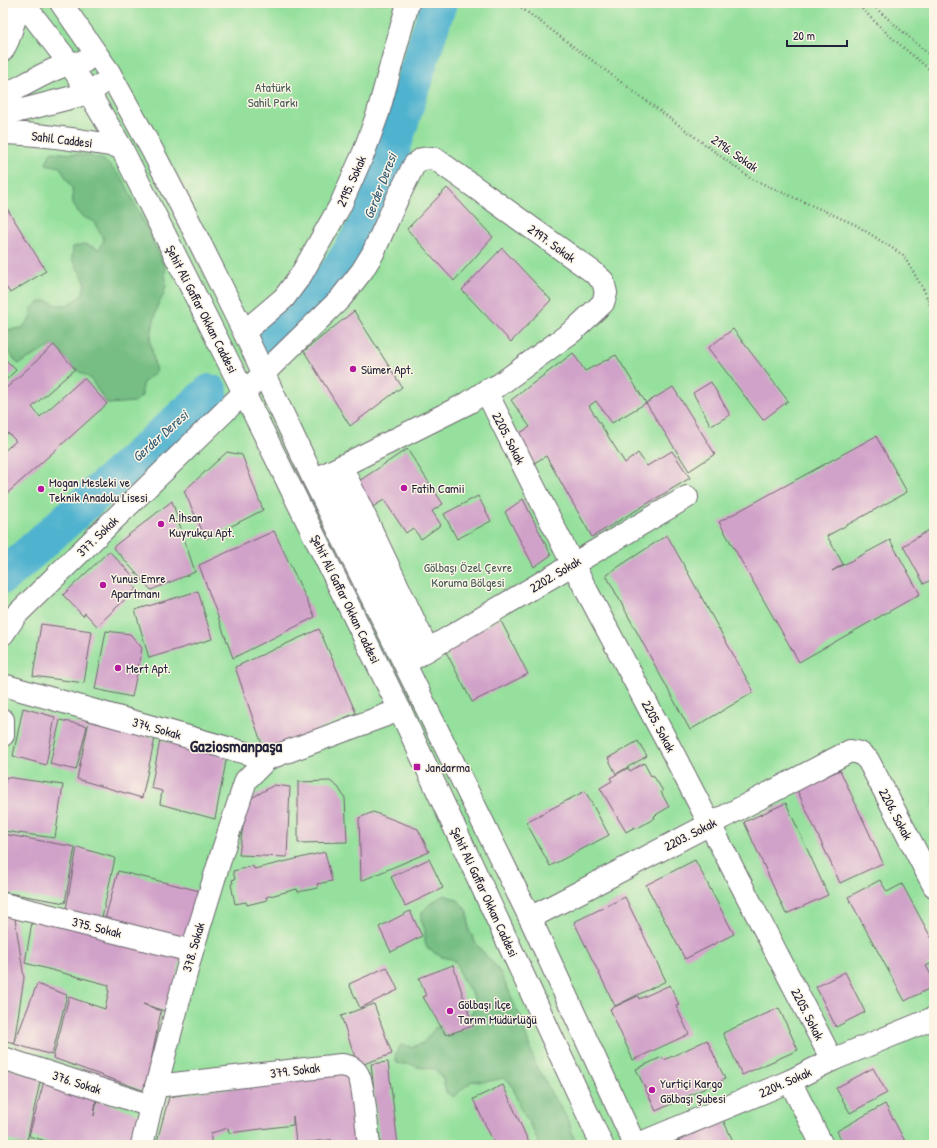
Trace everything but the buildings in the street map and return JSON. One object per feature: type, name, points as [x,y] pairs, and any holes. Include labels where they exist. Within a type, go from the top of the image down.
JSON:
[{"type":"street","points":[[3,50],[22,3]]},
{"type":"street","name":"Şehit Ali Gaffar Okkan Caddesi","points":[[22,3],[70,64],[121,147],[400,710],[602,1145]]},
{"type":"street","name":"Şehit Ali Gaffar Okkan Caddesi","points":[[61,3],[113,80],[189,221],[264,373],[314,480],[530,918],[636,1145]]},
{"type":"street","name":"2195. Sokak","points":[[244,332],[284,298],[301,275],[340,206],[364,152],[378,113],[408,3]]},
{"type":"street","points":[[3,96],[54,70],[70,64],[82,62],[96,65],[113,80]]},
{"type":"street","points":[[3,115],[92,98],[98,87],[103,82],[113,80]]},
{"type":"street","name":"Sahil Caddesi","points":[[3,133],[73,139],[121,147]]},
{"type":"street","name":"2197. Sokak","points":[[264,373],[340,299],[362,271],[373,253],[414,165],[422,160],[434,158],[593,272],[603,281],[606,293],[603,303],[573,331],[499,385],[486,391],[468,403],[314,480]]},
{"type":"street","name":"377. Sokak","points":[[3,634],[16,615],[264,373]]},
{"type":"street","name":"2205. Sokak","points":[[486,391],[572,563],[675,757],[832,1060]]},
{"type":"street","points":[[344,472],[354,494],[424,642],[407,640],[331,480],[344,472]]},
{"type":"street","name":"2202. Sokak","points":[[404,663],[572,563],[687,497]]},
{"type":"street","name":"374. Sokak","points":[[3,685],[267,759]]},
{"type":"street","points":[[267,759],[400,710]]},
{"type":"street","points":[[3,720],[3,735]]},
{"type":"street","name":"2203. Sokak","points":[[530,918],[850,751]]},
{"type":"street","name":"2206. Sokak","points":[[850,751],[860,753],[868,760],[934,886]]},
{"type":"street","name":"378. Sokak","points":[[142,1145],[192,951],[246,780],[267,759]]},
{"type":"street","name":"375. Sokak","points":[[3,904],[192,951]]},
{"type":"street","name":"2204. Sokak","points":[[636,1145],[790,1081],[832,1060],[934,1018]]},
{"type":"street","name":"376. Sokak","points":[[3,1058],[154,1096]]},
{"type":"street","name":"379. Sokak","points":[[154,1096],[341,1065],[351,1066],[358,1074],[362,1088],[369,1145]]},
{"type":"street","points":[[790,1081],[822,1145]]},
{"type":"path","name":"2196. Sokak","points":[[515,3],[750,178],[856,225],[904,255],[924,290],[934,315]]},
{"type":"path","points":[[857,3],[892,38],[934,73]]},
{"type":"path","points":[[870,3],[934,59]]},
{"type":"green space","name":"Gölbaşı Özel Çevre Koruma Bölgesi","points":[[3,3],[934,3],[934,1145],[3,1145]]},
{"type":"green space","points":[[51,152],[86,155],[104,160],[123,179],[165,267],[166,285],[164,294],[157,307],[150,340],[156,372],[142,384],[142,396],[134,402],[107,404],[90,378],[75,369],[54,345],[18,364],[3,345],[3,330],[22,328],[30,319],[31,309],[37,304],[42,301],[49,301],[60,305],[66,305],[73,302],[83,294],[85,281],[72,259],[73,247],[85,244],[99,249],[104,240],[94,222],[80,215],[73,203],[72,188],[60,167],[46,164]]},
{"type":"green space","points":[[444,895],[458,900],[468,912],[469,930],[477,945],[498,969],[515,1007],[524,1021],[525,1032],[536,1066],[569,1123],[576,1145],[539,1145],[534,1132],[519,1106],[513,1088],[509,1081],[503,1078],[480,1082],[472,1081],[453,1097],[446,1092],[443,1079],[435,1069],[397,1063],[396,1053],[401,1045],[411,1047],[423,1043],[436,1027],[446,1025],[470,1015],[474,1009],[474,997],[461,977],[457,964],[451,959],[442,957],[428,949],[425,942],[425,930],[421,920],[422,912],[430,904]]},
{"type":"waterway","name":"Gerder Deresi","points":[[271,340],[314,301],[347,257],[365,226],[381,189],[439,3]]},
{"type":"waterway","name":"Gerder Deresi","points":[[3,576],[210,392]]},
{"type":"place","name":"Sümer Apt.","points":[[353,369]]},
{"type":"place","name":"Fatih Camii","points":[[404,488]]},
{"type":"place","name":"Mogan Mesleki ve Teknik Anadolu Lisesi","points":[[41,489]]},
{"type":"place","name":"A.İhsan Kuyrukçu Apt.","points":[[161,524]]},
{"type":"place","name":"Yunus Emre Apartmanı","points":[[103,585]]},
{"type":"place","name":"Mert Apt.","points":[[118,668]]},
{"type":"place","name":"Jandarma","points":[[417,767]]},
{"type":"place","name":"Gölbaşı İlçe Tarım Müdürlüğü","points":[[450,1011]]},
{"type":"place","name":"Yurtiçi Kargo Gölbaşı Şubesi","points":[[652,1090]]},
{"type":"district","name":"Gaziosmanpaşa","points":[[236,746]]},
{"type":"park label","name":"Atatürk Sahil Parkı","points":[[273,94]]}]
